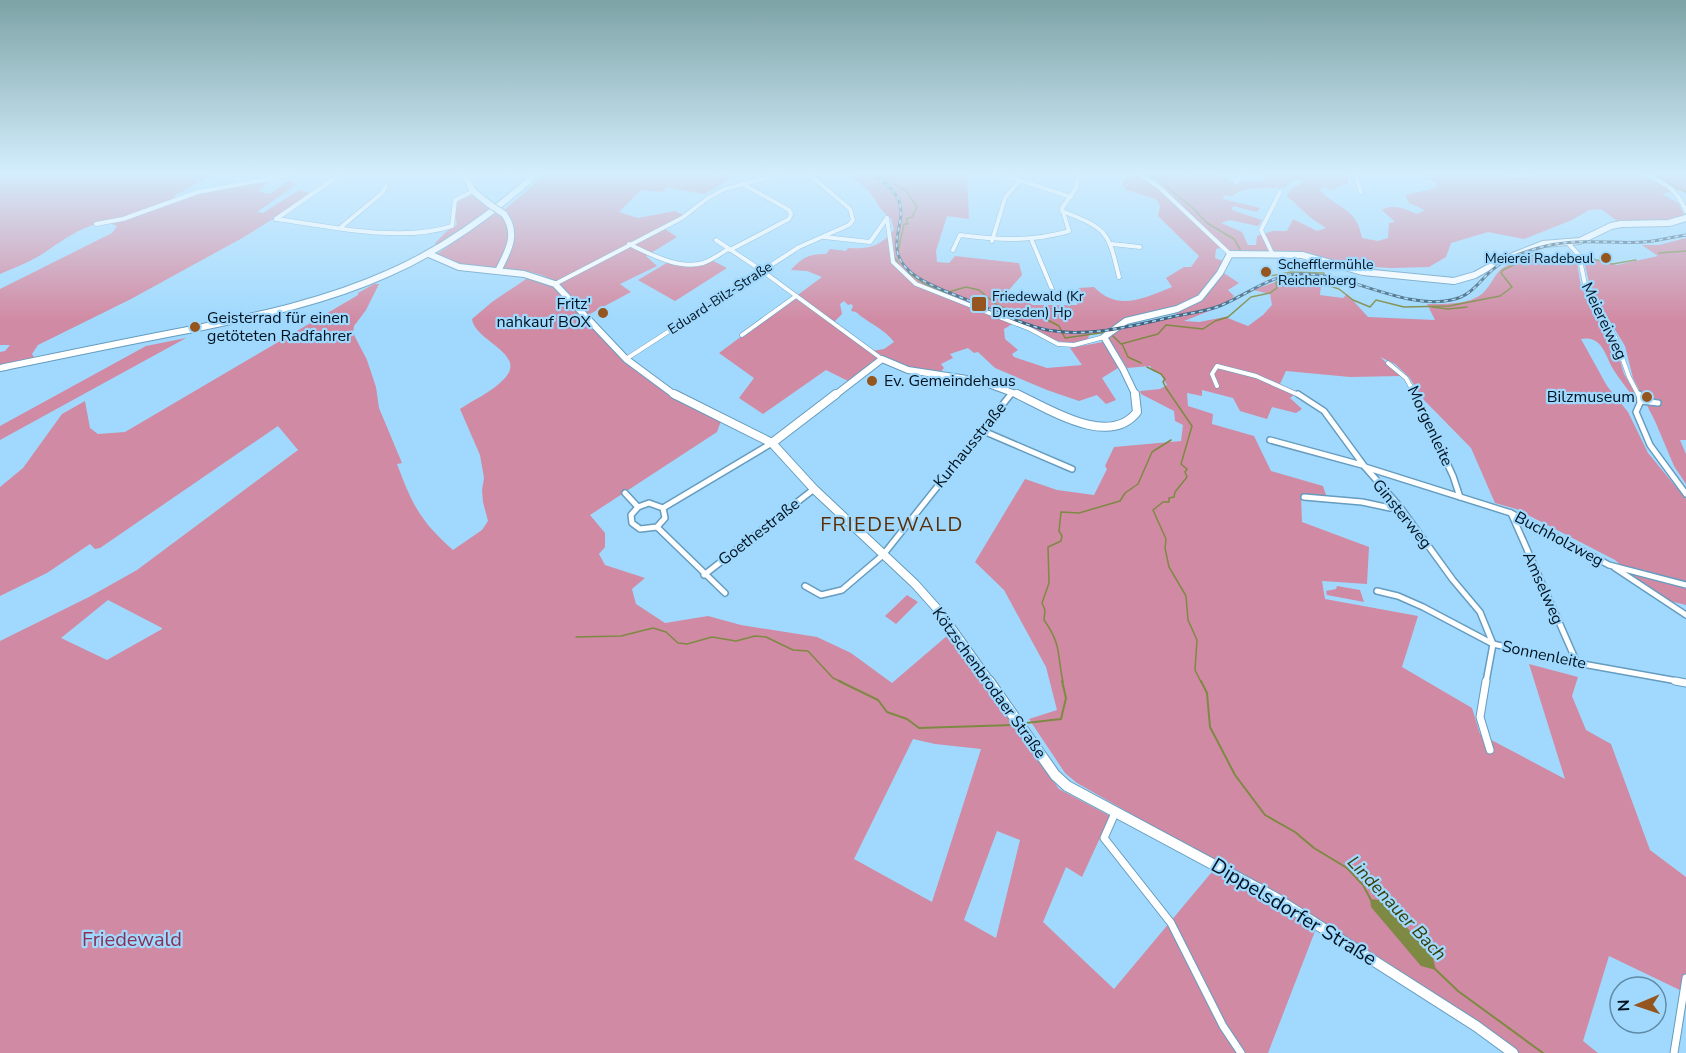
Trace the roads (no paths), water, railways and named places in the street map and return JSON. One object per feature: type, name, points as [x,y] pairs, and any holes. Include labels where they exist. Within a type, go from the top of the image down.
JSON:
[{"type":"street","points":[[96,224],[101,223]]},
{"type":"street","points":[[305,223],[397,233],[440,230],[452,226],[452,223]]},
{"type":"street","points":[[340,228],[346,223]]},
{"type":"street","points":[[0,368],[294,306],[372,281],[429,254],[478,223]]},
{"type":"street","points":[[499,269],[513,235],[511,223]]},
{"type":"street","points":[[555,284],[672,223]]},
{"type":"street","points":[[629,244],[660,258],[696,264],[704,263],[781,223]]},
{"type":"street","name":"Eduard-Bilz-Straße","points":[[626,359],[799,247],[850,223]]},
{"type":"street","points":[[822,237],[870,242],[883,223]]},
{"type":"street","points":[[888,223],[893,262],[916,284],[1030,329],[1060,344],[1074,345],[1108,334],[1126,321],[1194,304],[1213,286],[1230,254]]},
{"type":"street","points":[[993,241],[998,223]]},
{"type":"street","points":[[953,250],[960,235],[993,241],[1032,241],[1069,231],[1066,223]]},
{"type":"street","points":[[1091,223],[1107,232],[1119,277]]},
{"type":"street","points":[[1197,223],[1230,254],[1302,255],[1377,274],[1448,282],[1475,275],[1498,262],[1543,244],[1585,240],[1611,226],[1621,224],[1662,223]]},
{"type":"street","points":[[1264,223],[1261,230],[1272,254]]},
{"type":"street","points":[[716,240],[761,270],[890,365],[974,381],[1012,393],[1087,426],[1104,428],[1131,420],[1137,413],[1139,402],[1137,392],[1108,334]]},
{"type":"street","points":[[1032,241],[1052,289]]},
{"type":"street","name":"Meiereiweg","points":[[1566,242],[1579,255],[1586,289],[1615,337],[1641,401],[1636,410],[1637,417],[1653,452],[1686,494]]},
{"type":"street","points":[[1112,244],[1140,247]]},
{"type":"street","points":[[429,254],[436,259]]},
{"type":"street","points":[[417,260],[436,259]]},
{"type":"street","name":"Kötzschenbrodaer Straße","points":[[436,259],[469,268],[535,274],[555,284],[626,359],[687,403],[772,443],[814,489],[915,585],[946,619],[1055,775],[1067,786]]},
{"type":"street","points":[[742,335],[796,296]]},
{"type":"street","points":[[663,508],[772,443],[882,359]]},
{"type":"street","name":"Morgenleite","points":[[1388,363],[1406,378],[1412,387],[1453,476],[1460,497]]},
{"type":"street","name":"Ginsterweg","points":[[1217,386],[1212,374],[1217,366],[1249,373],[1300,395],[1324,411],[1364,466],[1400,507],[1453,580],[1480,612],[1492,644],[1480,717],[1490,750]]},
{"type":"street","name":"Kurhausstraße","points":[[805,586],[821,595],[842,590],[883,555],[1012,393]]},
{"type":"street","points":[[1641,401],[1658,403]]},
{"type":"street","points":[[981,430],[1071,469]]},
{"type":"street","name":"Buchholzweg","points":[[1270,440],[1364,466],[1511,513],[1610,565],[1686,585]]},
{"type":"street","name":"Goethestraße","points":[[704,575],[814,489]]},
{"type":"street","points":[[625,493],[638,507]]},
{"type":"street","points":[[1304,497],[1364,502],[1387,509],[1400,507]]},
{"type":"street","points":[[649,503],[663,508],[665,518],[657,527],[646,530],[635,526],[631,519],[638,507],[649,503]]},
{"type":"street","name":"Amselweg","points":[[1511,513],[1577,663]]},
{"type":"street","points":[[657,527],[725,593]]},
{"type":"street","points":[[1610,565],[1686,615]]},
{"type":"street","name":"Sonnenleite","points":[[1377,591],[1398,596],[1423,607],[1492,644],[1577,663],[1686,683]]},
{"type":"street","name":"Dippelsdorfer Straße","points":[[1067,786],[1274,897],[1450,1009],[1506,1051]]},
{"type":"street","points":[[1115,813],[1104,838],[1171,923],[1223,1026],[1241,1053]]},
{"type":"street","points":[[1674,1053],[1686,978]]},
{"type":"waterway","points":[[898,251],[904,224],[908,223]]},
{"type":"waterway","points":[[1207,223],[1234,239],[1240,249]]},
{"type":"waterway","points":[[1659,253],[1686,251]]},
{"type":"waterway","points":[[1111,334],[1121,344],[1158,334],[1166,325],[1203,329],[1215,321],[1228,317],[1251,297],[1270,293],[1277,288],[1276,282],[1286,277],[1311,280],[1339,289],[1353,300],[1370,307],[1376,300],[1404,307],[1449,306],[1500,296],[1512,287],[1501,273],[1503,270],[1534,255]]},
{"type":"waterway","points":[[894,256],[899,265]]},
{"type":"waterway","points":[[1582,256],[1612,264],[1636,260]]},
{"type":"waterway","points":[[907,272],[926,285],[945,293],[966,287],[979,290],[997,305],[1029,318],[1042,317],[1059,326],[1065,338],[1107,332]]},
{"type":"waterway","points":[[1270,276],[1291,272],[1324,273],[1324,275]]},
{"type":"waterway","points":[[1432,307],[1448,309],[1467,307]]},
{"type":"waterway","name":"Lindenauer Bach","points":[[1122,344],[1128,357],[1141,363]]},
{"type":"waterway","name":"Lindenauer Bach","points":[[1147,367],[1161,374],[1165,379],[1163,382],[1166,388],[1192,426],[1181,464],[1187,469],[1185,472],[1187,477],[1175,492],[1174,497],[1169,498],[1169,502],[1163,502],[1153,510],[1166,539],[1165,548],[1169,567],[1186,596],[1188,620],[1197,640],[1195,670],[1201,682]]},
{"type":"waterway","points":[[1063,682],[1058,650],[1054,636],[1044,620],[1045,610],[1042,603],[1049,583],[1048,547],[1061,541],[1062,536],[1059,531],[1061,512],[1079,513],[1120,501],[1125,493],[1138,484],[1152,452],[1171,440]]},
{"type":"waterway","points":[[576,637],[621,636],[653,628],[666,632],[678,643],[687,644],[712,637],[736,641],[755,636],[766,637],[793,650],[808,651],[833,678],[842,682]]},
{"type":"waterway","points":[[839,681],[878,700],[887,712],[907,719],[919,728],[1013,725]]},
{"type":"waterway","points":[[1026,723],[1061,719],[1066,698],[1062,681]]},
{"type":"waterway","name":"Lindenauer Bach","points":[[1201,681],[1207,693],[1210,727],[1235,775],[1265,815],[1295,832],[1314,848],[1347,868],[1363,885],[1371,900]]},
{"type":"waterway","name":"Lindenauer Bach","points":[[1435,969],[1458,991],[1543,1053]]},
{"type":"railway","points":[[900,223],[897,237],[899,256],[905,267],[917,277],[937,288],[1018,321],[1047,330],[1063,332],[1112,329],[1205,310],[1222,305],[1269,281],[1299,274],[1337,279],[1414,300],[1432,302],[1451,300],[1469,292],[1503,262],[1539,248],[1570,242],[1644,242],[1686,235]]},
{"type":"place","name":"Meierei Radebeul","points":[[1606,258]]},
{"type":"place","name":"Schefflermühle Reichenberg","points":[[1266,272]]},
{"type":"place","name":"Friedewald (Kr Dresden) Hp","points":[[979,304]]},
{"type":"place","name":"Fritz' nahkauf BOX","points":[[603,313]]},
{"type":"place","name":"Geisterrad für einen getöteten Radfahrer","points":[[195,327]]},
{"type":"place","name":"Ev. Gemeindehaus","points":[[872,381]]},
{"type":"place","name":"Bilzmuseum","points":[[1647,397]]},
{"type":"district","name":"FRIEDEWALD","points":[[892,524]]},
{"type":"park label","name":"Friedewald","points":[[132,939]]}]
